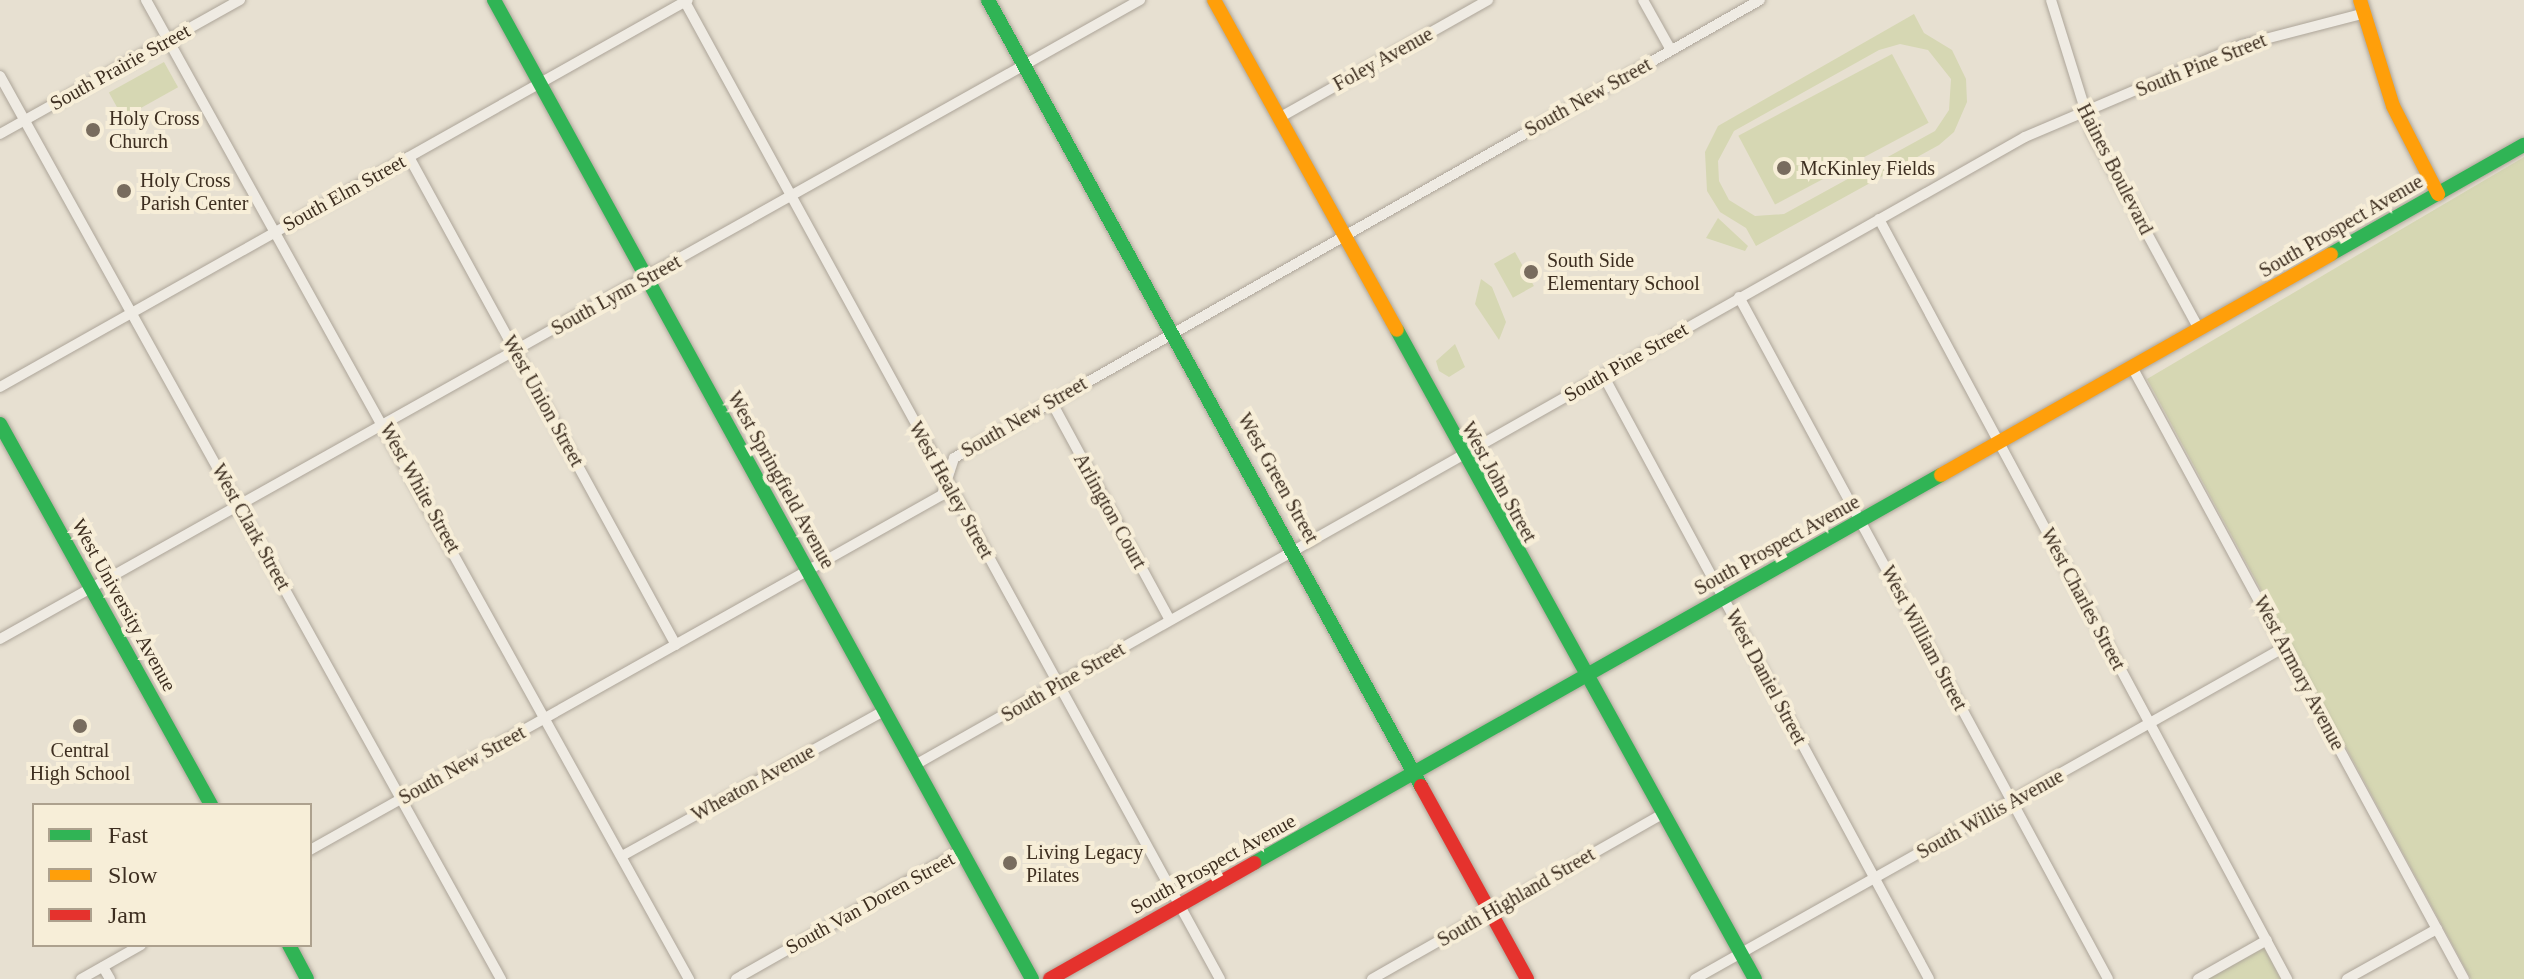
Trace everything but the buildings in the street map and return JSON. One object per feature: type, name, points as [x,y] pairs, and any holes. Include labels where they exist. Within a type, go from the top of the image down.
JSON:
[{"type":"main road","name":"West Springfield Avenue","points":[[494,0],[1032,979]]},
{"type":"main road","name":"West Green Street","points":[[988,0],[1174,330],[1527,979]]},
{"type":"main road","name":"West John Street","points":[[1214,0],[1584,677],[1755,979]]},
{"type":"main road","points":[[2361,7],[2393,106],[2438,194]]},
{"type":"main road","name":"South Prospect Avenue","points":[[1050,979],[2524,145]]},
{"type":"main road","name":"West University Avenue","points":[[0,424],[210,803]]},
{"type":"main road","points":[[290,947],[307,979]]},
{"type":"street","name":"West White Street","points":[[146,0],[385,425],[689,979]]},
{"type":"street","name":"South Prairie Street","points":[[0,134],[240,0]]},
{"type":"street","name":"South Lynn Street","points":[[0,639],[792,198],[1140,0]]},
{"type":"street","name":"Foley Avenue","points":[[1279,118],[1488,0]]},
{"type":"street","points":[[1643,0],[1671,50]]},
{"type":"street","name":"South New Street","points":[[312,849],[942,495],[951,460],[1174,330],[1760,0]]},
{"type":"street","name":"Haines Boulevard","points":[[2051,0],[2085,113],[2199,329]]},
{"type":"street","name":"South Elm Street","points":[[0,387],[686,1]]},
{"type":"street","name":"West Healey Street","points":[[686,1],[1220,979]]},
{"type":"street","name":"South Pine Street","points":[[915,765],[2025,137],[2242,45],[2361,7]]},
{"type":"street","name":"West Clark Street","points":[[0,76],[501,979]]},
{"type":"street","name":"West Union Street","points":[[409,157],[676,645]]},
{"type":"street","name":"West Charles Street","points":[[1879,219],[2287,979]]},
{"type":"street","name":"West William Street","points":[[1739,297],[2108,979]]},
{"type":"street","name":"West Armory Avenue","points":[[2132,367],[2464,979]]},
{"type":"street","name":"West Daniel Street","points":[[1603,375],[1929,979]]},
{"type":"street","name":"Arlington Court","points":[[1051,401],[1170,620]]},
{"type":"street","name":"South Willis Avenue","points":[[1695,979],[2285,647]]},
{"type":"street","name":"Wheaton Avenue","points":[[622,856],[885,710]]},
{"type":"street","name":"South Highland Street","points":[[1372,979],[1661,815]]},
{"type":"street","name":"South Van Doren Street","points":[[736,979],[961,851]]},
{"type":"street","points":[[2347,979],[2437,929]]},
{"type":"street","points":[[2198,979],[2267,940]]},
{"type":"street","points":[[81,979],[138,947]]},
{"type":"street","points":[[103,967],[110,979]]},
{"type":"green space","points":[[1914,14],[1924,33],[1952,50],[1966,79],[1967,102],[1954,132],[1939,145],[1756,246],[1746,228],[1720,212],[1707,191],[1705,152],[1718,126]],"holes":[[[1900,44],[1928,50],[1951,79],[1949,110],[1935,131],[1784,214],[1755,216],[1729,200],[1719,181],[1718,161],[1734,131],[1879,50]]]},
{"type":"green space","points":[[1892,54],[1929,123],[1775,205],[1738,136]]},
{"type":"green space","points":[[164,62],[178,87],[123,118],[109,93]]},
{"type":"green space","points":[[2524,157],[2524,979],[2471,979],[2147,379]]},
{"type":"green space","points":[[1718,218],[1748,246],[1745,251],[1706,238]]},
{"type":"green space","points":[[1515,252],[1534,286],[1513,298],[1494,264]]},
{"type":"green space","points":[[1481,279],[1492,287],[1506,322],[1499,340],[1475,304]]},
{"type":"green space","points":[[1455,344],[1465,367],[1449,377],[1439,371],[1436,361]]},
{"type":"green space","points":[[2264,948],[2281,979],[2208,979]]},
{"type":"traffic: fast","points":[[494,0],[1032,979]]},
{"type":"traffic: fast","points":[[988,0],[1421,786]]},
{"type":"traffic: fast","points":[[2331,254],[2524,145]]},
{"type":"traffic: fast","points":[[1397,330],[1755,979]]},
{"type":"traffic: fast","points":[[0,424],[210,803]]},
{"type":"traffic: fast","points":[[1254,863],[1941,475]]},
{"type":"traffic: fast","points":[[290,947],[307,979]]},
{"type":"traffic: slow","points":[[1214,0],[1397,330]]},
{"type":"traffic: slow","points":[[2360,0],[2393,106],[2438,194]]},
{"type":"traffic: slow","points":[[1941,475],[2331,254]]},
{"type":"traffic: jam","points":[[1421,786],[1527,979]]},
{"type":"traffic: jam","points":[[1050,979],[1254,863]]},
{"type":"place","name":"Holy Cross Church","points":[[93,130]]},
{"type":"place","name":"McKinley Fields","points":[[1784,168]]},
{"type":"place","name":"Holy Cross Parish Center","points":[[124,191]]},
{"type":"place","name":"South Side Elementary School","points":[[1531,272]]},
{"type":"place","name":"Central High School","points":[[80,726]]},
{"type":"place","name":"Living Legacy Pilates","points":[[1010,863]]}]
